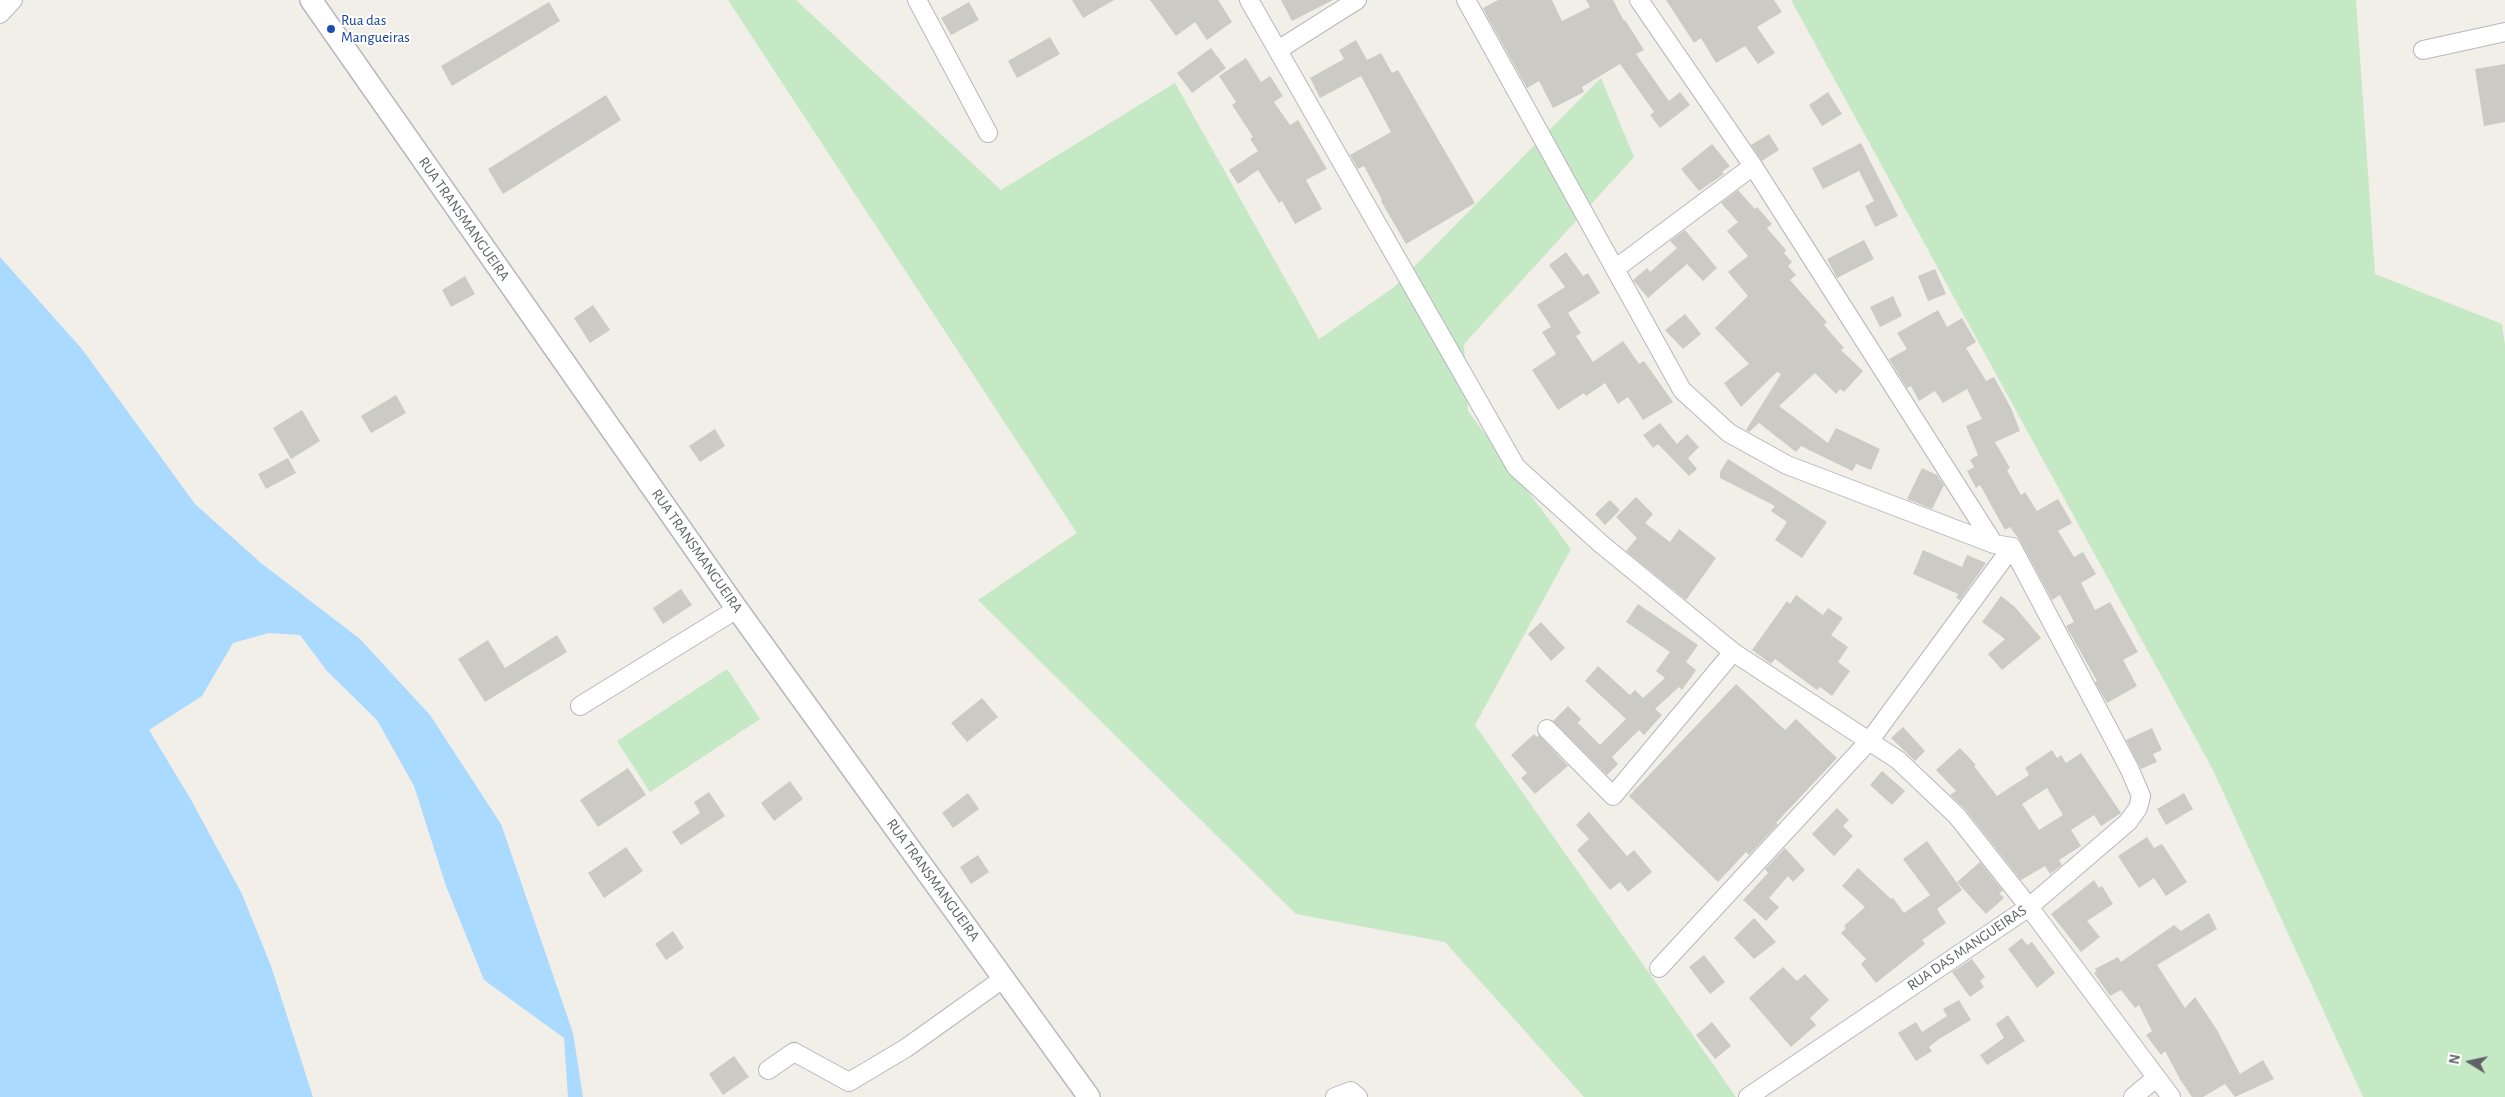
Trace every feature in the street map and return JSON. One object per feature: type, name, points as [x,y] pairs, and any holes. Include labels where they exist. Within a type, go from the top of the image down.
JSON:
[{"type":"street","points":[[0,14],[13,0]]},
{"type":"street","name":"RUA TRANSMANGUEIRA","points":[[311,0],[737,609],[1089,1097]]},
{"type":"street","points":[[917,0],[988,133]]},
{"type":"street","points":[[1250,0],[1516,467],[1600,543],[1733,652],[1898,760],[1957,816],[2029,907],[2171,1097]]},
{"type":"street","points":[[1278,50],[1357,0]]},
{"type":"street","points":[[1466,0],[1682,390],[1729,433],[1787,464],[1994,544],[2012,546],[1870,740],[1659,968]]},
{"type":"street","points":[[1639,0],[1753,166],[1994,544]]},
{"type":"street","points":[[2423,50],[2505,32]]},
{"type":"street","points":[[1615,269],[1753,166]]},
{"type":"street","name":"RUA DAS MANGUEIRAS","points":[[1748,1097],[2029,907],[2128,822],[2138,808],[2140,796],[2129,768],[2012,546]]},
{"type":"street","points":[[580,706],[737,609]]},
{"type":"street","points":[[1547,729],[1613,796],[1733,652]]},
{"type":"street","points":[[768,1070],[794,1052],[849,1082],[906,1048],[1004,978]]},
{"type":"street","points":[[2133,1097],[2156,1078]]},
{"type":"street","points":[[1335,1097],[1352,1091],[1358,1097]]},
{"type":"green space","points":[[728,0],[796,0],[1001,190],[1175,83],[1319,339],[1393,288],[1601,78],[1634,157],[1464,344],[1468,411],[1571,549],[1475,725],[1736,1097],[1584,1097],[1445,942],[1296,914],[978,600],[1077,533]]},
{"type":"green space","points":[[1791,0],[2356,0],[2375,274],[2502,324],[2505,345],[2505,1097],[2363,1097],[2213,770]]},
{"type":"green space","points":[[727,669],[760,719],[650,792],[617,741]]},
{"type":"water","points":[[0,257],[82,349],[195,504],[261,563],[360,639],[430,715],[501,824],[573,1033],[583,1097],[568,1097],[564,1038],[484,980],[446,886],[414,786],[377,720],[327,671],[300,635],[269,633],[233,643],[202,696],[149,730],[190,798],[242,894],[271,966],[313,1097],[0,1097]]},
{"type":"building","points":[[1072,0],[1114,0],[1083,18]]},
{"type":"building","points":[[1150,0],[1218,0],[1232,22],[1207,40],[1195,22],[1176,36]]},
{"type":"building","points":[[1281,0],[1333,0],[1292,21]]},
{"type":"building","points":[[1498,0],[1552,0],[1562,21],[1590,7],[1586,0],[1613,0],[1624,21],[1644,50],[1636,54],[1669,101],[1680,92],[1690,105],[1660,128],[1650,115],[1654,112],[1620,64],[1582,87],[1584,92],[1553,108],[1539,81],[1527,88],[1488,18],[1483,8]]},
{"type":"building","points":[[1666,0],[1774,0],[1782,12],[1757,27],[1775,53],[1758,64],[1745,46],[1716,63],[1701,38],[1694,43]]},
{"type":"building","points":[[549,2],[560,21],[452,86],[441,66]]},
{"type":"building","points":[[969,2],[979,20],[951,35],[941,18]]},
{"type":"building","points":[[1050,37],[1060,54],[1017,78],[1008,61]]},
{"type":"building","points":[[1356,40],[1367,60],[1381,53],[1392,73],[1398,70],[1475,203],[1406,244],[1381,201],[1364,166],[1358,169],[1350,155],[1391,132],[1361,76],[1320,98],[1310,78],[1344,59],[1339,50]]},
{"type":"building","points":[[1211,48],[1226,68],[1192,93],[1177,73]]},
{"type":"building","points":[[1246,58],[1261,82],[1270,76],[1283,96],[1274,102],[1290,125],[1298,120],[1327,169],[1306,180],[1322,209],[1295,224],[1282,201],[1279,203],[1258,170],[1238,184],[1229,170],[1258,151],[1250,139],[1253,137],[1232,105],[1236,102],[1219,76]]},
{"type":"building","points":[[2505,64],[2505,122],[2484,126],[2475,69]]},
{"type":"building","points":[[1828,92],[1842,114],[1822,126],[1809,105]]},
{"type":"building","points":[[606,95],[621,120],[503,194],[488,169]]},
{"type":"building","points":[[1769,134],[1779,150],[1762,161],[1751,145]]},
{"type":"building","points":[[1861,143],[1898,216],[1875,227],[1865,206],[1874,201],[1859,171],[1823,189],[1812,168]]},
{"type":"building","points":[[1712,144],[1730,166],[1722,172],[1724,174],[1699,191],[1681,169]]},
{"type":"building","points":[[1738,190],[1772,224],[1767,228],[1786,250],[1784,253],[1792,262],[1788,266],[1796,275],[1790,280],[1827,322],[1824,325],[1844,348],[1841,350],[1863,371],[1844,392],[1840,389],[1836,394],[1815,373],[1779,406],[1828,443],[1836,428],[1880,449],[1871,470],[1854,463],[1856,465],[1852,471],[1801,446],[1796,452],[1759,423],[1749,432],[1746,430],[1781,374],[1777,372],[1741,407],[1724,383],[1749,364],[1715,328],[1748,296],[1728,272],[1748,256],[1727,231],[1738,222],[1721,203]]},
{"type":"building","points":[[1685,230],[1717,268],[1703,281],[1687,264],[1648,298],[1633,280],[1647,268],[1650,272],[1677,248],[1670,241]]},
{"type":"building","points":[[1864,240],[1874,259],[1837,278],[1827,259]]},
{"type":"building","points":[[1566,252],[1583,276],[1588,273],[1600,293],[1568,313],[1581,333],[1576,336],[1593,362],[1623,341],[1639,364],[1644,361],[1673,402],[1643,420],[1628,397],[1618,404],[1605,383],[1586,396],[1584,393],[1558,410],[1532,370],[1556,354],[1542,332],[1551,327],[1537,305],[1565,287],[1549,265]]},
{"type":"building","points":[[1935,269],[1946,294],[1928,301],[1918,276]]},
{"type":"building","points":[[465,276],[475,294],[451,307],[442,290]]},
{"type":"building","points":[[1893,296],[1902,316],[1880,327],[1870,307]]},
{"type":"building","points":[[593,305],[610,330],[590,343],[574,318]]},
{"type":"building","points":[[1938,310],[1947,327],[1962,318],[1976,342],[1966,348],[1986,381],[1994,377],[2011,408],[2020,431],[1995,442],[2010,468],[2007,470],[2021,495],[2025,492],[2037,511],[2058,499],[2072,523],[2058,531],[2074,557],[2083,552],[2096,574],[2081,583],[2095,610],[2110,602],[2138,652],[2123,660],[2137,686],[2107,703],[2095,682],[2097,681],[2066,626],[2074,622],[2060,595],[2052,600],[2021,542],[2010,527],[2005,530],[1980,485],[1976,488],[1967,471],[1974,467],[1970,460],[1978,455],[1966,426],[1982,419],[1967,389],[1943,403],[1935,391],[1919,401],[1911,386],[1907,388],[1889,359],[1907,349],[1897,333]]},
{"type":"building","points":[[1685,314],[1701,334],[1683,349],[1665,330]]},
{"type":"building","points":[[396,395],[406,413],[371,433],[361,416]]},
{"type":"building","points":[[302,410],[320,441],[291,459],[273,428]]},
{"type":"building","points":[[1660,423],[1677,444],[1687,434],[1699,447],[1688,458],[1697,469],[1689,476],[1658,444],[1653,448],[1643,435]]},
{"type":"building","points":[[715,429],[725,446],[700,462],[689,446]]},
{"type":"building","points":[[288,458],[296,473],[266,489],[258,474]]},
{"type":"building","points":[[1728,459],[1827,522],[1802,558],[1775,540],[1787,522],[1771,511],[1775,506],[1720,478],[1720,472]]},
{"type":"building","points":[[1922,468],[1937,475],[1944,485],[1932,509],[1907,499]]},
{"type":"building","points":[[1636,497],[1653,514],[1645,523],[1670,542],[1679,529],[1716,558],[1686,600],[1626,551],[1637,538],[1616,517]]},
{"type":"building","points":[[1610,500],[1620,510],[1605,525],[1595,514]]},
{"type":"building","points":[[1923,550],[1962,567],[1967,555],[1986,563],[1960,600],[1956,598],[1958,594],[1913,574]]},
{"type":"building","points":[[681,589],[692,605],[663,624],[653,608]]},
{"type":"building","points":[[1796,595],[1823,615],[1828,608],[1843,618],[1831,635],[1848,647],[1838,662],[1850,671],[1832,696],[1820,687],[1817,690],[1775,659],[1771,664],[1752,650],[1787,601],[1790,604]]},
{"type":"building","points":[[2001,596],[2015,607],[2041,638],[2002,670],[1988,654],[2005,639],[1982,622]]},
{"type":"building","points":[[1638,604],[1698,645],[1686,662],[1696,670],[1682,690],[1679,687],[1655,709],[1662,715],[1644,735],[1639,730],[1612,757],[1618,764],[1607,775],[1553,721],[1568,706],[1581,719],[1578,723],[1600,745],[1626,719],[1585,681],[1598,666],[1630,695],[1635,690],[1643,698],[1665,678],[1656,671],[1670,652],[1626,622]]},
{"type":"building","points":[[1541,622],[1565,648],[1551,661],[1528,634]]},
{"type":"building","points":[[557,635],[567,652],[485,702],[458,659],[488,640],[505,668]]},
{"type":"building","points":[[1736,684],[1785,730],[1796,719],[1837,758],[1776,823],[1778,824],[1749,855],[1746,852],[1718,882],[1629,796]]},
{"type":"building","points":[[982,698],[998,717],[967,742],[951,723]]},
{"type":"building","points":[[1903,727],[1925,751],[1915,761],[1891,738]]},
{"type":"building","points":[[2152,728],[2162,750],[2153,754],[2157,762],[2141,769],[2126,740]]},
{"type":"building","points":[[1534,734],[1537,737],[1539,735],[1568,766],[1535,794],[1521,778],[1527,773],[1511,755]]},
{"type":"building","points":[[1960,748],[1976,765],[1974,766],[1997,796],[2029,775],[2025,768],[2052,750],[2057,758],[2061,755],[2066,763],[2081,753],[2121,813],[2101,826],[2094,815],[2071,830],[2081,846],[2059,860],[2062,865],[2050,874],[2045,866],[2021,880],[1965,809],[1950,795],[1956,791],[1936,770]],"holes":[[[2047,788],[2063,815],[2039,830],[2022,804]]]},
{"type":"building","points":[[628,768],[646,795],[598,827],[580,800]]},
{"type":"building","points":[[1882,771],[1905,791],[1892,805],[1870,785]]},
{"type":"building","points":[[790,781],[803,799],[774,821],[761,803]]},
{"type":"building","points":[[709,792],[725,816],[681,845],[672,832],[700,813],[694,802]]},
{"type":"building","points":[[968,793],[979,809],[953,828],[942,813]]},
{"type":"building","points":[[2184,793],[2193,809],[2166,825],[2157,809]]},
{"type":"building","points":[[1837,808],[1849,820],[1843,826],[1853,836],[1834,856],[1812,834]]},
{"type":"building","points":[[1589,812],[1627,856],[1634,850],[1652,872],[1628,892],[1620,882],[1610,890],[1577,850],[1589,839],[1576,825]]},
{"type":"building","points":[[2147,837],[2154,848],[2162,844],[2187,882],[2166,896],[2154,878],[2139,888],[2118,856]]},
{"type":"building","points":[[1927,841],[1962,890],[1937,909],[1946,923],[1922,940],[1925,944],[1876,983],[1861,964],[1866,959],[1841,933],[1846,928],[1844,926],[1865,907],[1842,886],[1858,868],[1891,899],[1893,898],[1904,913],[1930,895],[1903,859]]},
{"type":"building","points":[[626,847],[643,871],[604,898],[588,873]]},
{"type":"building","points":[[1785,848],[1805,870],[1793,882],[1788,876],[1769,898],[1779,907],[1766,921],[1743,900],[1768,873],[1765,869]]},
{"type":"building","points":[[978,855],[989,872],[971,884],[960,867]]},
{"type":"building","points":[[1980,862],[2003,891],[1999,893],[2004,898],[1986,914],[1957,882]]},
{"type":"building","points":[[2094,880],[2099,888],[2102,886],[2113,904],[2087,921],[2100,937],[2081,952],[2051,914]]},
{"type":"building","points":[[2209,913],[2217,929],[2157,965],[2185,1008],[2195,997],[2217,1030],[2240,1074],[2263,1060],[2274,1079],[2235,1097],[2225,1084],[2203,1097],[2192,1097],[2165,1051],[2161,1055],[2146,1035],[2152,1031],[2139,1005],[2135,1008],[2121,990],[2110,996],[2094,973],[2097,971],[2095,969],[2118,957],[2121,962],[2174,925],[2181,931]]},
{"type":"building","points":[[1754,918],[1776,942],[1754,959],[1734,938]]},
{"type":"building","points":[[673,931],[684,948],[666,960],[655,944]]},
{"type":"building","points":[[2022,938],[2027,945],[2032,942],[2055,973],[2037,988],[2008,949]]},
{"type":"building","points":[[1704,955],[1725,982],[1710,994],[1689,967]]},
{"type":"building","points":[[1972,959],[1985,977],[1980,981],[1984,987],[1970,997],[1952,972]]},
{"type":"building","points":[[1783,967],[1797,981],[1805,974],[1829,1000],[1810,1018],[1816,1025],[1791,1047],[1749,998]]},
{"type":"building","points":[[1959,1000],[1971,1020],[1939,1039],[1929,1047],[1932,1051],[1916,1061],[1898,1033],[1916,1022],[1922,1032],[1947,1016],[1943,1009]]},
{"type":"building","points":[[2008,1015],[2025,1041],[1987,1065],[1980,1055],[2004,1038],[1996,1024]]},
{"type":"building","points":[[1712,1022],[1731,1046],[1715,1059],[1696,1035]]},
{"type":"building","points":[[734,1056],[749,1077],[723,1095],[709,1074]]},
{"type":"place","name":"Rua das Mangueiras","points":[[331,29]]}]
